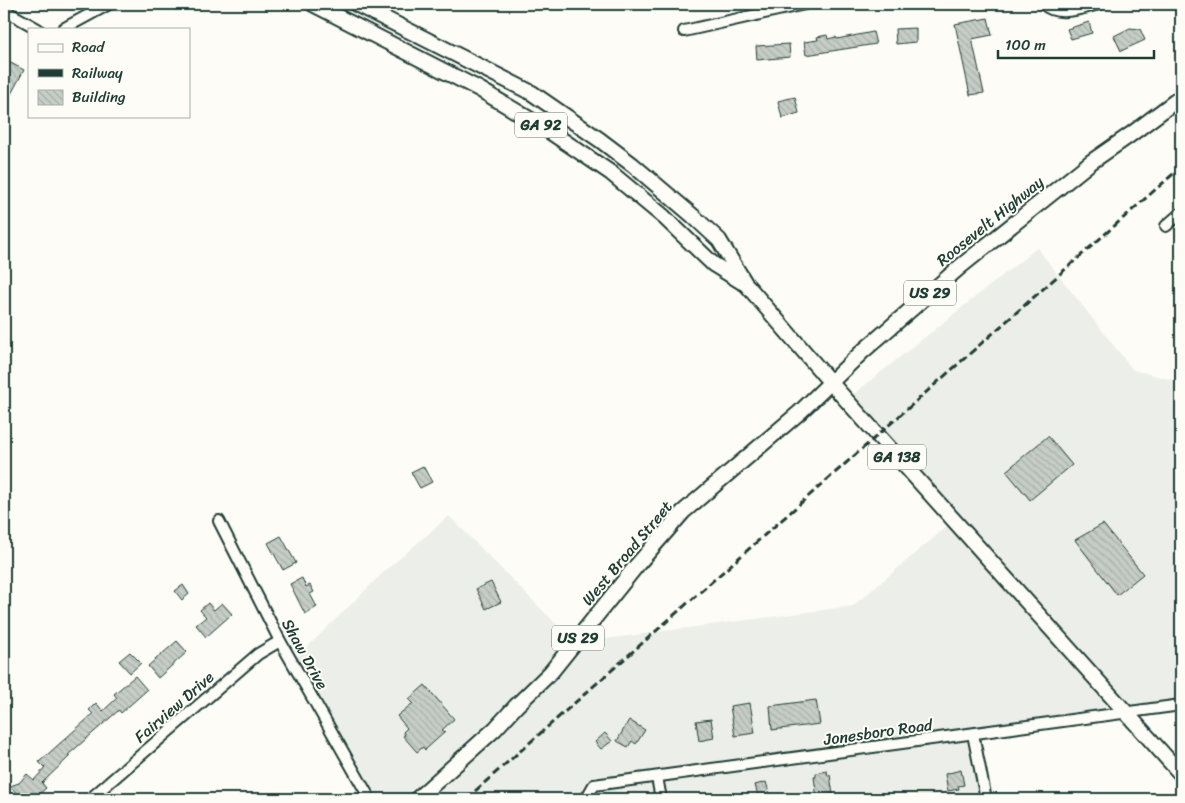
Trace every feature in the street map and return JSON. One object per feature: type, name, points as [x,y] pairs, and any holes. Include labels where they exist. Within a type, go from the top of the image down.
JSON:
[{"type":"main road","name":"GA 92","points":[[313,4],[478,90],[546,128],[618,179],[664,217],[713,264],[745,283]]},
{"type":"main road","name":"GA 92","points":[[356,4],[532,93],[600,140],[666,192],[719,240],[745,283],[831,383]]},
{"type":"main road","name":"Roosevelt Highway","points":[[831,383],[869,346],[961,266],[1032,208],[1091,162],[1181,98]]},
{"type":"main road","name":"GA 138","points":[[831,383],[1181,774]]},
{"type":"main road","name":"West Broad Street","points":[[417,799],[495,729],[551,672],[637,565],[683,512],[831,383]]},
{"type":"street","points":[[65,28],[109,4]]},
{"type":"street","points":[[684,31],[805,4]]},
{"type":"street","points":[[1043,4],[1048,9],[1066,11],[1100,4]]},
{"type":"street","points":[[4,10],[36,28]]},
{"type":"street","points":[[1166,226],[1181,214]]},
{"type":"street","name":"Shaw Drive","points":[[219,521],[280,641],[370,799]]},
{"type":"street","name":"Fairview Drive","points":[[90,799],[258,654],[280,641]]},
{"type":"street","name":"Jonesboro Road","points":[[586,799],[594,785],[1181,705]]},
{"type":"street","points":[[973,734],[986,799]]},
{"type":"street","points":[[656,776],[661,799]]},
{"type":"shaded area","points":[[1037,248],[1133,370],[1181,382],[1181,704],[981,736],[993,799],[362,799],[291,663],[384,572],[449,516],[575,643],[853,606],[955,520],[850,397]]},
{"type":"building","points":[[988,18],[992,35],[972,39],[984,93],[970,95],[955,24]]},
{"type":"building","points":[[1089,22],[1092,33],[1071,39],[1067,29]]},
{"type":"building","points":[[916,28],[916,42],[896,44],[895,29]]},
{"type":"building","points":[[1130,28],[1140,29],[1145,40],[1121,51],[1114,36]]},
{"type":"building","points":[[873,32],[876,44],[806,55],[804,42],[818,40],[817,37],[827,35],[828,39],[836,37],[837,39]]},
{"type":"building","points":[[789,44],[790,57],[757,60],[756,46]]},
{"type":"building","points":[[7,61],[24,70],[4,107],[4,66]]},
{"type":"building","points":[[795,97],[799,113],[782,118],[778,101]]},
{"type":"building","points":[[1048,436],[1072,465],[1030,500],[1006,471]]},
{"type":"building","points":[[423,466],[432,482],[420,488],[411,472]]},
{"type":"building","points":[[1103,524],[1143,574],[1117,595],[1075,540]]},
{"type":"building","points":[[281,536],[296,563],[283,570],[268,543]]},
{"type":"building","points":[[302,578],[306,587],[310,585],[314,592],[310,594],[317,607],[305,614],[290,584]]},
{"type":"building","points":[[491,582],[501,602],[486,609],[476,589]]},
{"type":"building","points":[[183,585],[189,594],[182,600],[175,591]]},
{"type":"building","points":[[208,603],[214,610],[222,603],[232,614],[206,637],[196,625],[206,617],[200,610]]},
{"type":"building","points":[[177,641],[187,652],[158,678],[148,666]]},
{"type":"building","points":[[130,652],[141,663],[130,673],[119,661]]},
{"type":"building","points":[[135,676],[147,690],[121,713],[119,710],[68,755],[70,756],[42,783],[46,788],[34,799],[22,799],[10,786],[19,783],[27,774],[34,780],[45,768],[39,762],[93,714],[89,710],[96,703],[103,711],[117,698],[114,694]]},
{"type":"building","points":[[425,685],[454,719],[442,730],[445,732],[425,750],[423,747],[417,752],[403,736],[405,735],[403,732],[407,728],[397,716],[413,703],[409,699]]},
{"type":"building","points":[[816,700],[820,724],[772,730],[770,706]]},
{"type":"building","points":[[750,703],[755,733],[735,736],[730,706]]},
{"type":"building","points":[[711,719],[714,738],[699,741],[696,721]]},
{"type":"building","points":[[629,720],[645,730],[636,744],[632,741],[628,747],[617,741]]},
{"type":"building","points":[[605,733],[612,741],[601,749],[595,742]]},
{"type":"building","points":[[961,770],[964,785],[958,786],[959,789],[948,791],[945,774]]},
{"type":"building","points":[[827,771],[828,776],[830,775],[833,795],[817,798],[814,777],[816,777],[816,773]]},
{"type":"building","points":[[766,782],[771,799],[759,799],[755,785]]},
{"type":"railway","points":[[466,799],[1181,167]]}]
